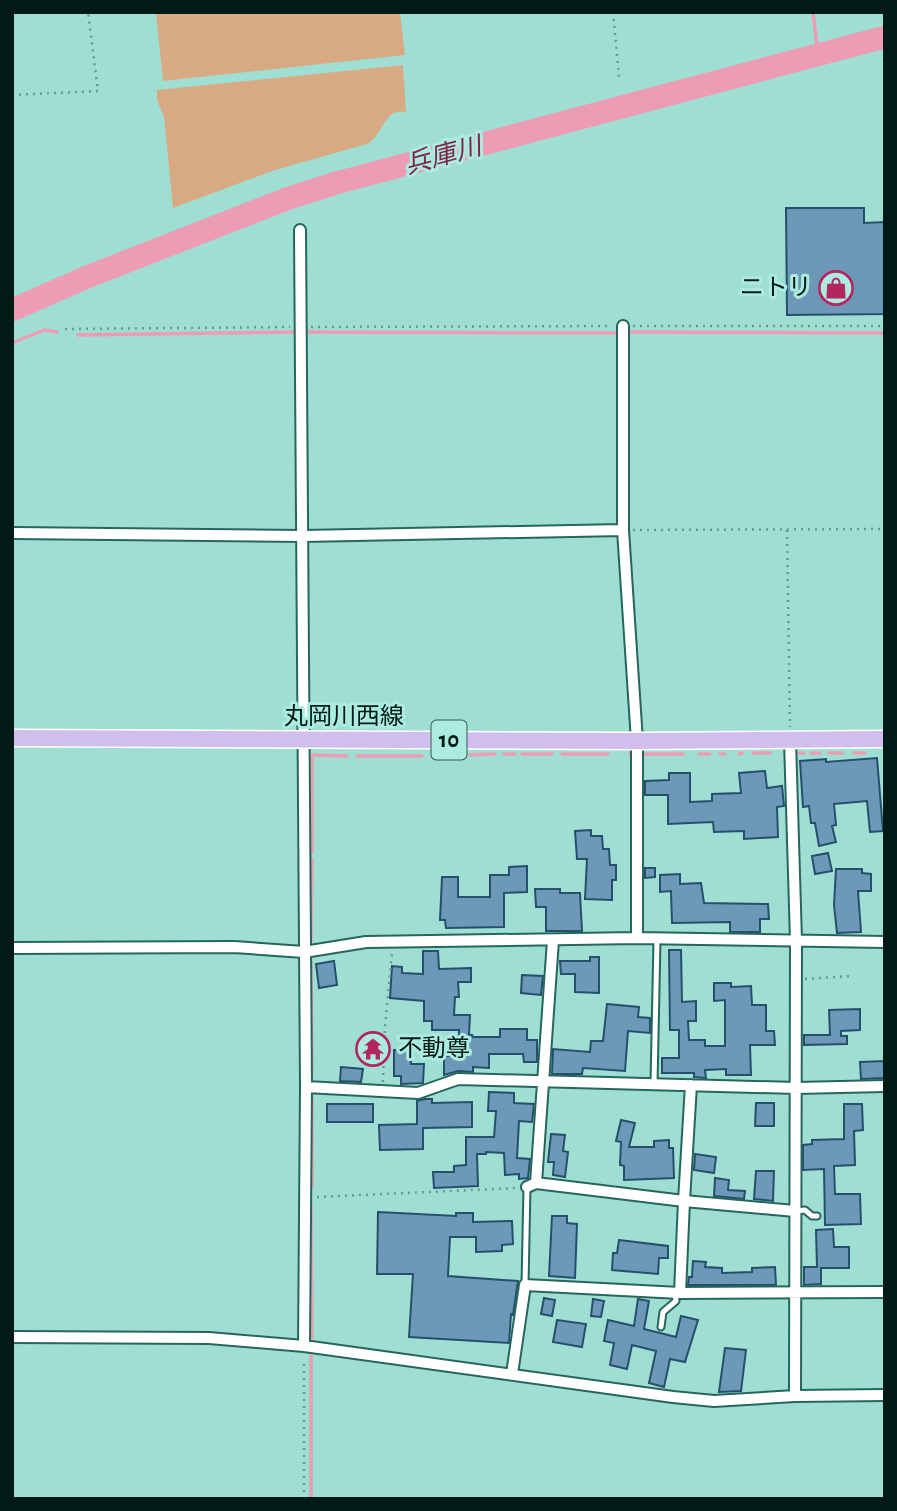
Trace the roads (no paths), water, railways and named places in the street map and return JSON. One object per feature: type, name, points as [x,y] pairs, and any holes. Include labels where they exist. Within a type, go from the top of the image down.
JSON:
[{"type":"main road","name":"丸岡川西線","points":[[12,738],[637,741],[885,739]]},
{"type":"street","points":[[300,230],[306,1087],[304,1346]]},
{"type":"street","points":[[623,326],[623,530],[637,741],[637,938]]},
{"type":"street","points":[[12,533],[303,536],[623,530]]},
{"type":"street","points":[[790,740],[796,941],[795,1396]]},
{"type":"street","points":[[12,948],[234,947],[304,952],[366,942],[637,938],[885,942]]},
{"type":"street","points":[[553,940],[531,1185],[795,1211]]},
{"type":"street","points":[[306,1087],[418,1093],[458,1079],[796,1087],[885,1086]]},
{"type":"street","points":[[678,1293],[691,1085]]},
{"type":"street","points":[[512,1374],[525,1285],[678,1293],[885,1292]]},
{"type":"street","points":[[12,1337],[209,1338],[304,1346],[714,1401],[795,1396],[885,1395]]},
{"type":"lane","points":[[654,1084],[657,940]]},
{"type":"lane","points":[[525,1285],[531,1185]]},
{"type":"lane","points":[[795,1211],[805,1210],[812,1216],[817,1216]]},
{"type":"lane","points":[[661,1327],[663,1312],[676,1301],[678,1293]]},
{"type":"waterway","points":[[813,12],[818,54]]},
{"type":"waterway","name":"兵庫川","points":[[12,310],[87,277],[289,198],[336,183],[885,37]]},
{"type":"waterway","points":[[12,343],[44,330],[57,332]]},
{"type":"waterway","points":[[78,335],[295,332]]},
{"type":"waterway","points":[[308,332],[619,333]]},
{"type":"waterway","points":[[631,332],[885,333]]},
{"type":"waterway","points":[[753,753],[770,753]]},
{"type":"waterway","points":[[799,753],[804,753]]},
{"type":"waterway","points":[[811,753],[820,753]]},
{"type":"waterway","points":[[829,753],[842,753]]},
{"type":"waterway","points":[[854,753],[865,753]]},
{"type":"waterway","points":[[470,755],[495,754]]},
{"type":"waterway","points":[[504,754],[515,754]]},
{"type":"waterway","points":[[522,754],[552,754]]},
{"type":"waterway","points":[[562,754],[608,754]]},
{"type":"waterway","points":[[630,754],[683,754]]},
{"type":"waterway","points":[[699,754],[710,754]]},
{"type":"waterway","points":[[720,754],[725,754]]},
{"type":"waterway","points":[[312,852],[312,755],[347,756]]},
{"type":"waterway","points":[[432,756],[461,755]]},
{"type":"waterway","points":[[357,756],[422,756]]},
{"type":"waterway","points":[[311,941],[312,859]]},
{"type":"waterway","points":[[311,963],[312,1074]]},
{"type":"waterway","points":[[312,1098],[312,1186]]},
{"type":"waterway","points":[[311,1206],[312,1338]]},
{"type":"waterway","points":[[311,1356],[311,1499]]},
{"type":"place","name":"ニトリ","points":[[836,288]]},
{"type":"place","name":"不動尊","points":[[373,1049]]}]
